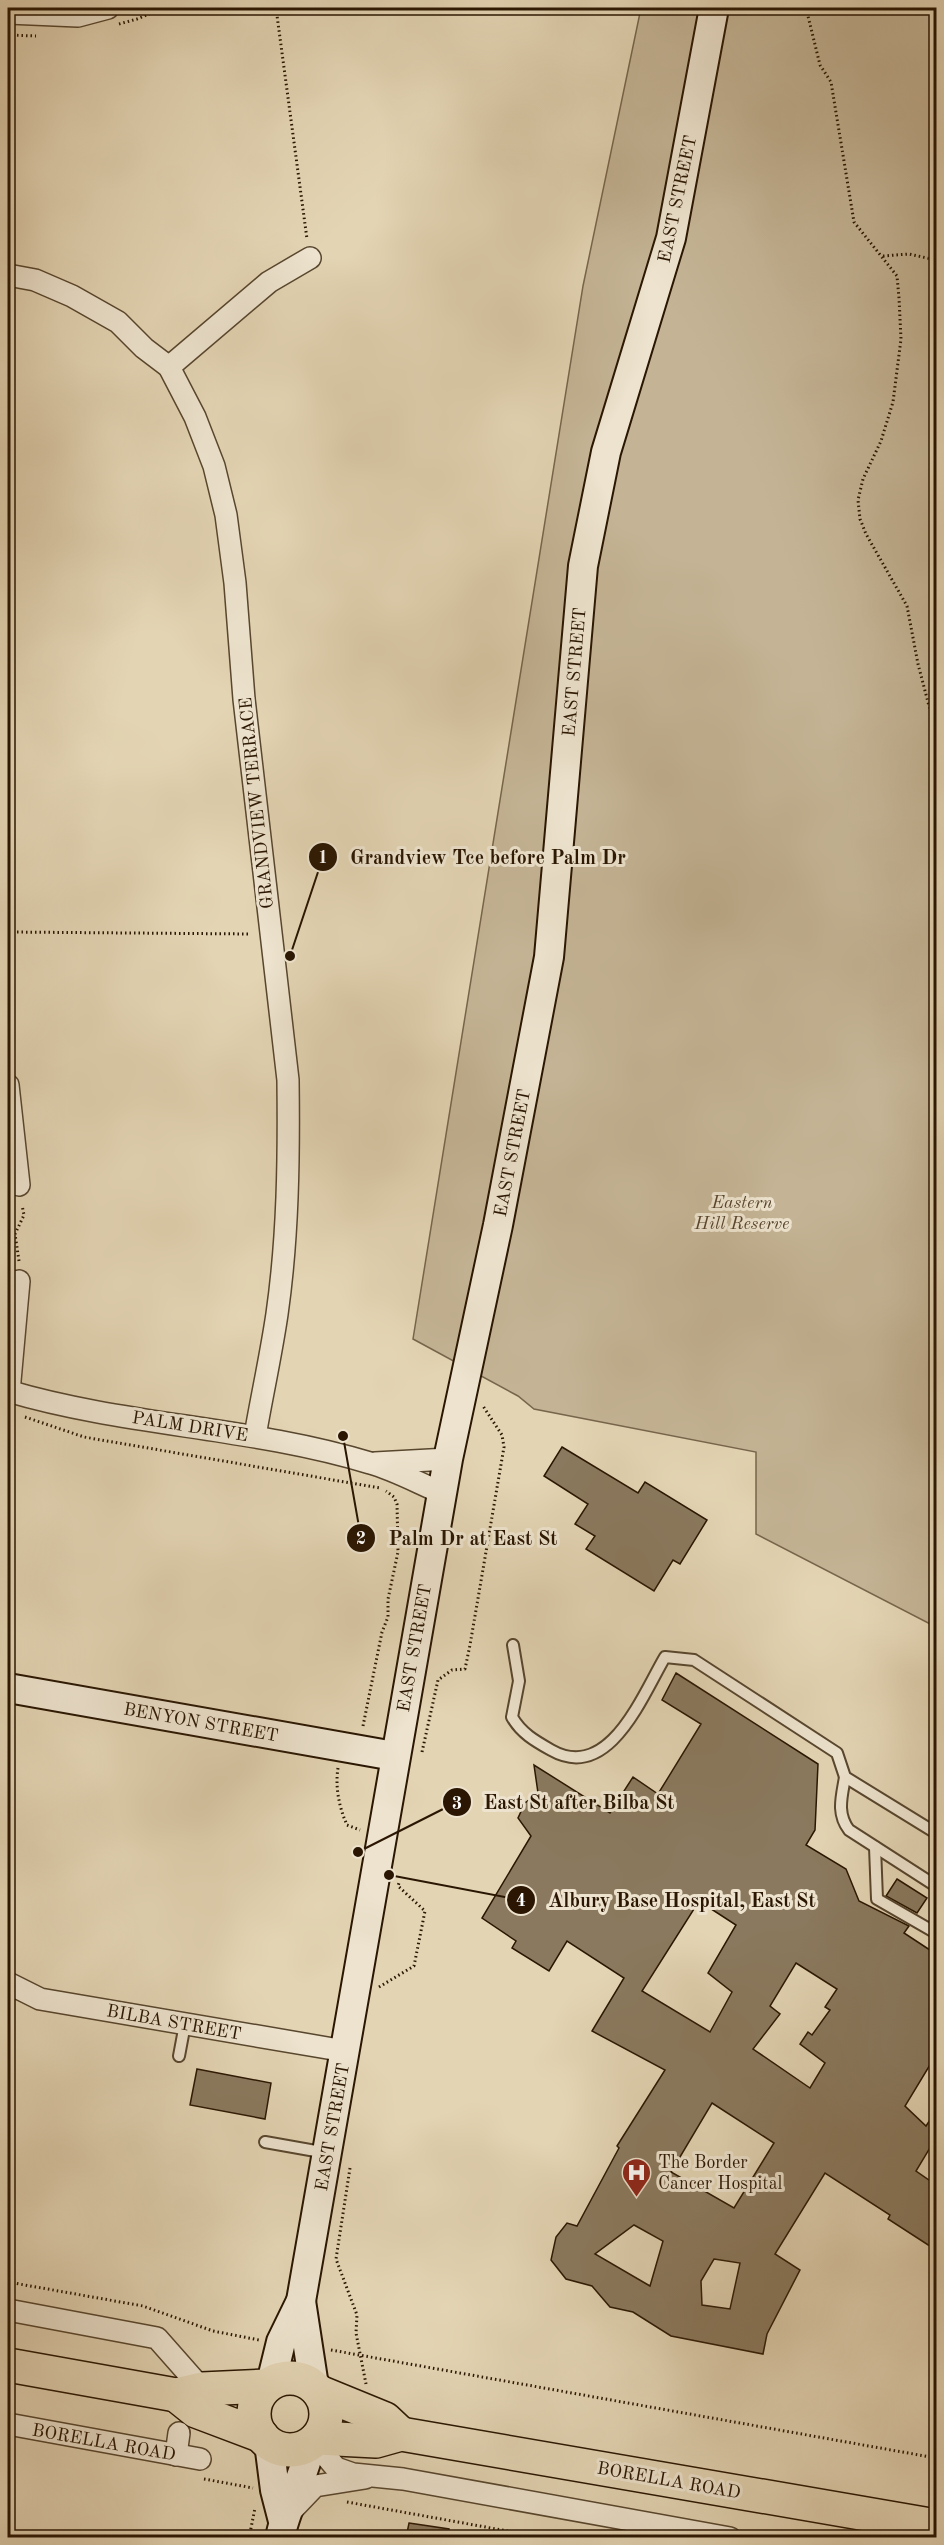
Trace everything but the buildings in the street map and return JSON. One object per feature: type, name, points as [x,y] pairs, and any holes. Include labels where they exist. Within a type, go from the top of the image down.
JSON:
[{"type":"main road","name":"EAST STREET","points":[[269,2385],[294,2344],[394,1756],[448,1459],[498,1225],[549,957],[583,566],[606,452],[671,238],[714,8]]},
{"type":"main road","name":"BENYON STREET","points":[[8,1688],[351,1737],[394,1756]]},
{"type":"main road","name":"EAST STREET","points":[[294,2344],[317,2389]]},
{"type":"main road","points":[[8,2365],[189,2392],[269,2385],[293,2378],[317,2389],[327,2416],[314,2441],[306,2469],[282,2529]]},
{"type":"main road","points":[[269,2385],[255,2405],[256,2427],[266,2440],[282,2529]]},
{"type":"main road","name":"BORELLA ROAD","points":[[317,2389],[385,2419],[401,2434]]},
{"type":"main road","points":[[189,2392],[196,2411],[290,2450],[314,2441]]},
{"type":"main road","name":"BORELLA ROAD","points":[[314,2441],[375,2441],[401,2434],[936,2526]]},
{"type":"street","points":[[8,13],[78,16],[108,8]]},
{"type":"street","points":[[169,367],[269,282],[310,258]]},
{"type":"street","name":"GRANDVIEW TERRACE","points":[[8,275],[35,280],[72,296],[118,322],[144,348],[169,367],[195,417],[214,465],[226,515],[288,1080],[289,1138],[284,1243],[277,1313],[255,1436]]},
{"type":"street","points":[[8,1085],[9,1114],[19,1185]]},
{"type":"street","points":[[8,1391],[20,1281]]},
{"type":"street","name":"PALM DRIVE","points":[[8,1391],[92,1411],[255,1436],[372,1463],[442,1493]]},
{"type":"street","name":"PALM DRIVE","points":[[372,1463],[448,1459]]},
{"type":"street","name":"BILBA STREET","points":[[8,1983],[40,1999],[345,2051]]},
{"type":"street","points":[[8,2310],[157,2338],[189,2392]]},
{"type":"street","name":"BORELLA ROAD","points":[[8,2424],[200,2459]]},
{"type":"street","points":[[176,2455],[178,2433]]},
{"type":"street","points":[[314,2441],[336,2468],[371,2477],[403,2479],[730,2538]]},
{"type":"street","points":[[282,2529],[307,2491],[315,2486],[347,2483],[371,2477]]},
{"type":"lane","points":[[513,1645],[519,1681],[512,1717],[518,1727],[532,1739],[558,1754],[579,1758],[602,1749],[615,1739],[665,1657],[694,1660],[837,1753],[845,1777],[840,1809],[842,1822],[849,1830],[936,1886]]},
{"type":"lane","points":[[845,1777],[936,1833]]},
{"type":"lane","points":[[875,1847],[877,1899],[936,1933]]},
{"type":"lane","points":[[179,2056],[185,2024]]},
{"type":"lane","points":[[265,2142],[328,2153]]},
{"type":"path","points":[[276,8],[310,258]]},
{"type":"path","points":[[806,8],[820,65],[831,82],[854,222],[897,276],[900,339],[898,376],[881,441],[863,479],[858,500],[860,519],[866,534],[907,606],[918,664],[929,706],[936,720]]},
{"type":"path","points":[[883,256],[909,254],[936,260]]},
{"type":"path","points":[[8,932],[271,934]]},
{"type":"path","points":[[19,1185],[24,1215],[15,1234],[20,1281]]},
{"type":"path","points":[[16,1414],[84,1437],[380,1488],[394,1497],[398,1513],[398,1552],[388,1599],[388,1617],[382,1632],[366,1724],[351,1737],[336,1788],[347,1825],[360,1830]]},
{"type":"path","points":[[8,2282],[143,2306],[213,2331],[936,2458]]},
{"type":"path","points":[[249,2538],[256,2498]]},
{"type":"path","points":[[336,2500],[546,2538]]},
{"type":"green space","name":"Eastern Hill Reserve","points":[[641,8],[936,8],[936,1627],[756,1534],[756,1452],[534,1409],[518,1396],[413,1339],[583,286]]},
{"type":"place","name":"Grandview Tce before Palm Dr","points":[[290,956]]},
{"type":"place","name":"Palm Dr at East St","points":[[343,1436]]},
{"type":"place","name":"East St after Bilba St","points":[[358,1852]]},
{"type":"place","name":"Albury Base Hospital, East St","points":[[389,1875]]},
{"type":"place","name":"The Border Cancer Hospital","points":[[637,2198]]}]
